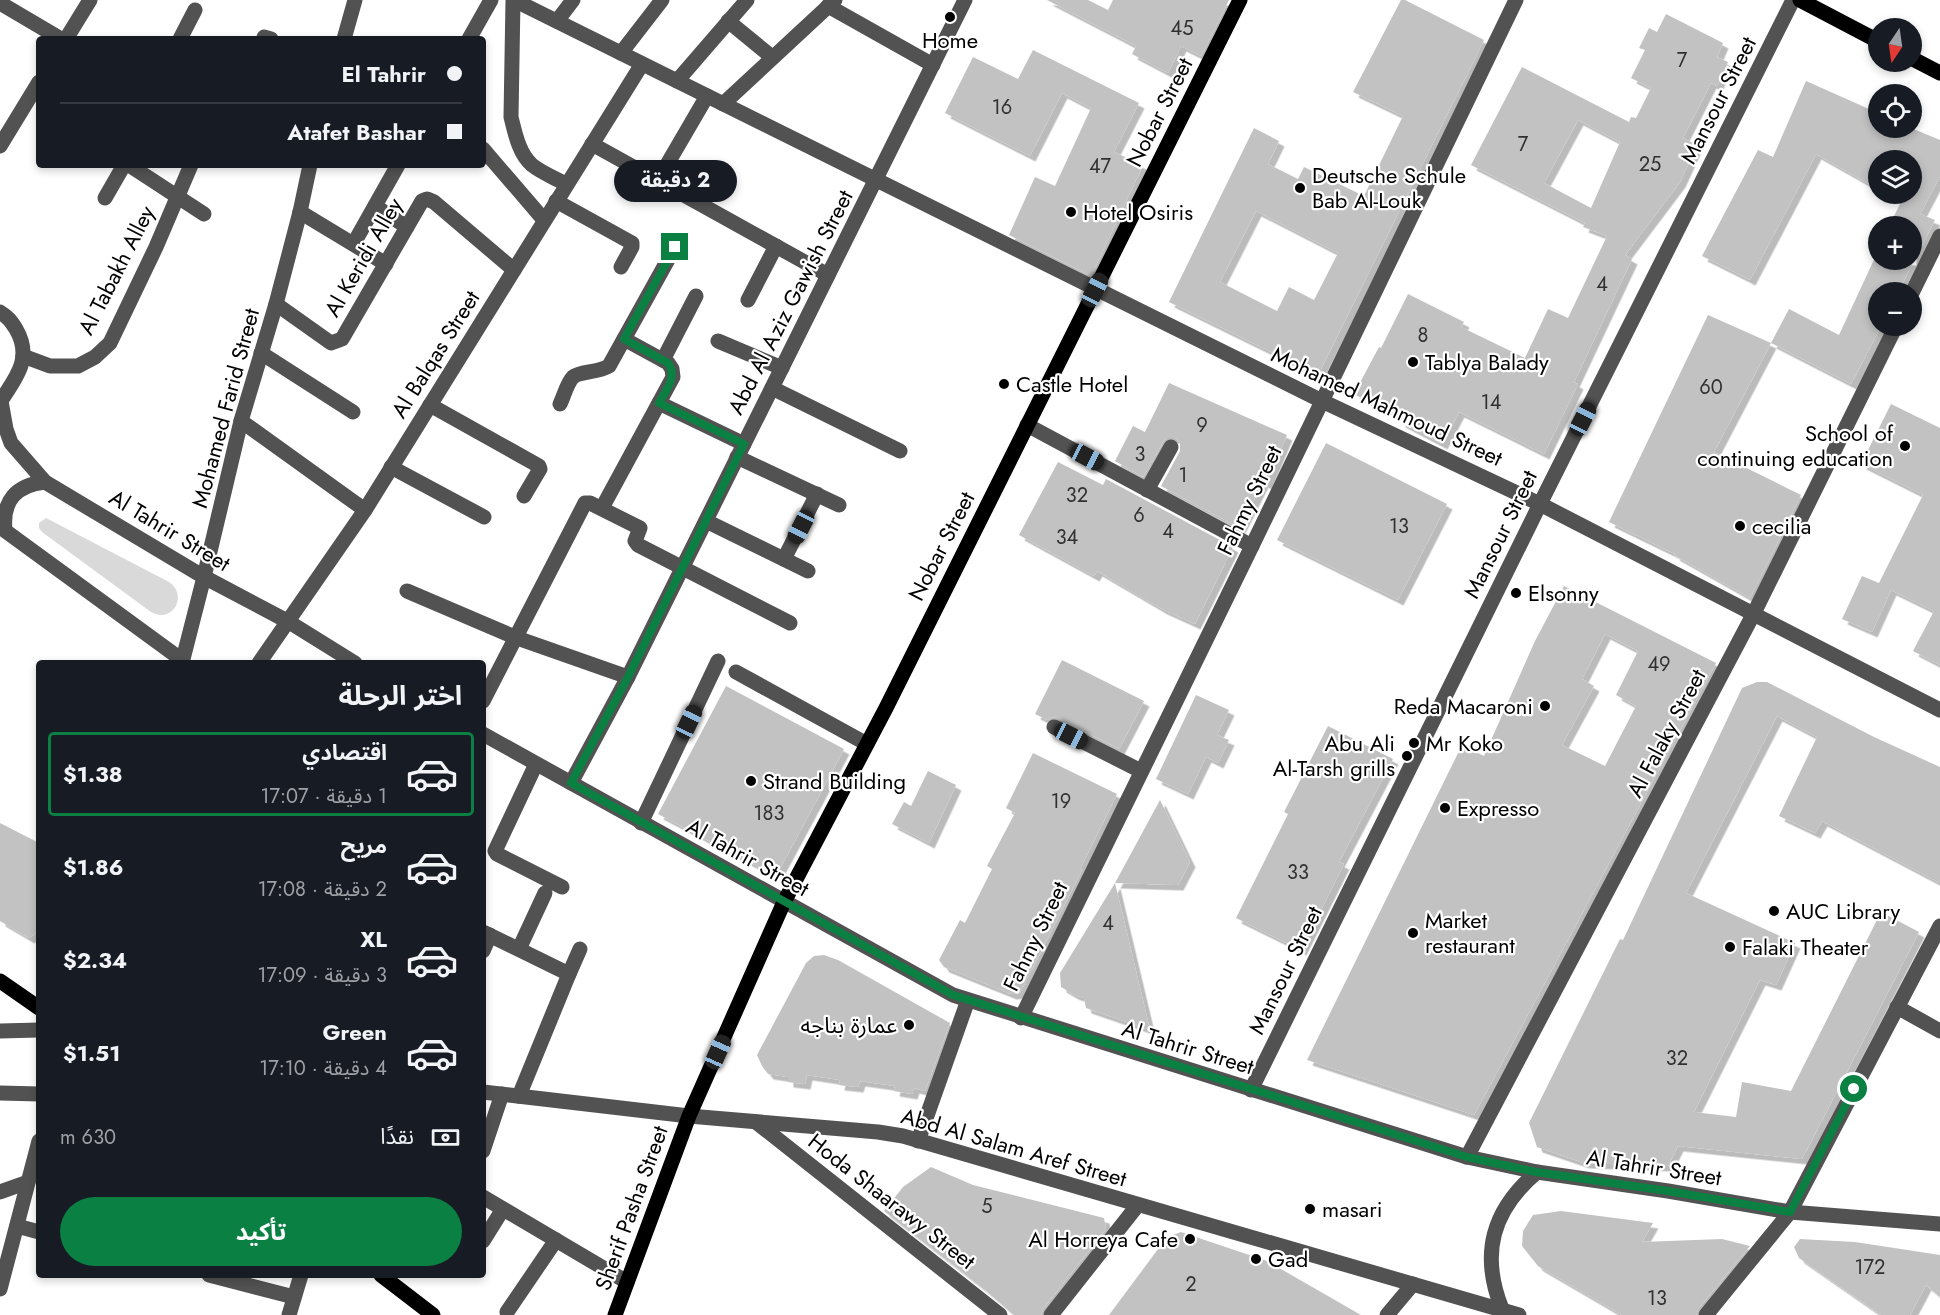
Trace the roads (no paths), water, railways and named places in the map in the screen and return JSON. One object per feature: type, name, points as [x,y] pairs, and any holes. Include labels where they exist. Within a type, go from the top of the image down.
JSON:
[{"type":"main road","name":"Nobar Street","points":[[689,1116],[784,902],[867,744],[1240,0]]},
{"type":"main road","points":[[1800,0],[1868,36]]},
{"type":"main road","points":[[1922,64],[1940,73]]},
{"type":"main road","points":[[0,981],[36,1006]]},
{"type":"main road","name":"Sherif Pasha Street","points":[[615,1315],[689,1116]]},
{"type":"main road","points":[[385,1278],[433,1315]]},
{"type":"street","points":[[65,36],[90,0]]},
{"type":"street","points":[[345,36],[355,0]]},
{"type":"street","points":[[471,36],[491,0]]},
{"type":"street","points":[[514,0],[511,117],[515,134],[531,165],[566,184]]},
{"type":"street","name":"Mohamed Mahmoud Street","points":[[514,0],[1095,290],[1540,504],[1940,710]]},
{"type":"street","points":[[557,21],[573,0]]},
{"type":"street","points":[[621,53],[662,0]]},
{"type":"street","points":[[677,81],[747,0]]},
{"type":"street","name":"Abd Al Aziz Gawish Street","points":[[571,783],[628,677],[965,0]]},
{"type":"street","name":"Fahmy Street","points":[[1021,1018],[1516,0]]},
{"type":"street","name":"Mansour Street","points":[[1251,1090],[1540,504],[1793,0]]},
{"type":"street","points":[[0,3],[58,36]]},
{"type":"street","points":[[723,104],[831,3],[933,65]]},
{"type":"street","points":[[182,36],[195,10]]},
{"type":"street","points":[[728,21],[772,57]]},
{"type":"street","name":"Al Balqas Street","points":[[261,660],[365,510],[642,64]]},
{"type":"street","points":[[0,146],[36,87]]},
{"type":"street","points":[[658,180],[707,96]]},
{"type":"street","points":[[592,144],[828,275]]},
{"type":"street","points":[[486,152],[544,220]]},
{"type":"street","points":[[105,198],[122,168]]},
{"type":"street","points":[[134,168],[204,214]]},
{"type":"street","name":"Al Tabakh Alley","points":[[23,356],[50,366],[78,366],[95,357],[110,342],[156,247],[190,168]]},
{"type":"street","name":"Mohamed Farid Street","points":[[182,660],[241,421],[276,304],[309,168]]},
{"type":"street","points":[[354,243],[396,168]]},
{"type":"street","name":"Al Keridi Alley","points":[[276,304],[331,343],[342,339],[422,201],[427,199],[434,202],[513,270]]},
{"type":"street","points":[[556,201],[632,243],[621,267]]},
{"type":"street","points":[[375,206],[407,227]]},
{"type":"street","points":[[300,212],[386,264]]},
{"type":"street","points":[[1917,282],[1940,236]]},
{"type":"street","points":[[748,300],[776,246]]},
{"type":"street","points":[[560,404],[572,378],[578,374],[602,371],[609,366],[675,247]]},
{"type":"street","points":[[663,360],[696,296]]},
{"type":"street","points":[[0,312],[9,318],[22,339],[23,356],[19,372],[1,401]]},
{"type":"street","name":"Al Falaky Street","points":[[1467,1157],[1754,613],[1891,336]]},
{"type":"street","points":[[602,508],[673,377],[672,369],[663,360],[624,339]]},
{"type":"street","points":[[718,341],[782,368]]},
{"type":"street","points":[[261,353],[353,412]]},
{"type":"street","points":[[772,388],[900,452]]},
{"type":"street","name":"Al Tahrir Street","points":[[1,401],[11,443],[45,482],[204,577],[289,622],[350,660]]},
{"type":"street","points":[[659,403],[839,505]]},
{"type":"street","points":[[430,405],[539,466],[540,469],[524,496]]},
{"type":"street","points":[[241,421],[365,510]]},
{"type":"street","points":[[1027,425],[1252,546]]},
{"type":"street","points":[[1147,490],[1171,447]]},
{"type":"street","points":[[392,467],[484,517]]},
{"type":"street","points":[[45,482],[33,483],[22,488],[13,496],[7,506],[3,529],[181,660]]},
{"type":"street","points":[[784,559],[817,494]]},
{"type":"street","points":[[486,695],[585,503],[602,508],[640,528],[635,541],[638,545],[790,623]]},
{"type":"street","points":[[706,521],[808,571]]},
{"type":"street","points":[[407,591],[517,638],[628,677]]},
{"type":"street","points":[[641,823],[718,661]]},
{"type":"street","points":[[736,672],[867,744]]},
{"type":"street","points":[[1054,727],[1141,771]]},
{"type":"street","name":"Al Tahrir Street","points":[[486,736],[931,984],[968,1000],[1021,1018],[1467,1157],[1536,1172],[1790,1212],[1940,1224]]},
{"type":"street","points":[[536,764],[495,851],[562,887]]},
{"type":"street","points":[[519,949],[545,893]]},
{"type":"street","points":[[1706,1315],[1790,1212],[1940,926]]},
{"type":"street","points":[[486,933],[569,974]]},
{"type":"street","points":[[519,1096],[580,949]]},
{"type":"street","points":[[918,1141],[968,1000]]},
{"type":"street","points":[[1897,1007],[1940,1032]]},
{"type":"street","points":[[0,1031],[36,1030]]},
{"type":"street","name":"Abd Al Salam Aref Street","points":[[486,1092],[689,1116],[878,1132],[918,1141],[1519,1315]]},
{"type":"street","points":[[0,1093],[36,1094]]},
{"type":"street","points":[[486,1142],[502,1094]]},
{"type":"street","name":"Hoda Shaarawy Street","points":[[756,1122],[1000,1315]]},
{"type":"street","points":[[0,1289],[36,1152]]},
{"type":"street","points":[[1502,1309],[1491,1272],[1494,1234],[1500,1216],[1510,1199],[1536,1172]]},
{"type":"street","points":[[0,1192],[28,1182]]},
{"type":"street","points":[[486,1199],[627,1282]]},
{"type":"street","points":[[1051,1315],[1137,1206]]},
{"type":"street","points":[[486,1236],[502,1209]]},
{"type":"street","points":[[17,1226],[36,1231]]},
{"type":"street","points":[[507,1312],[556,1240]]},
{"type":"street","points":[[221,1278],[294,1297]]},
{"type":"street","points":[[289,1315],[300,1278]]},
{"type":"street","points":[[1387,1315],[1413,1284]]},
{"type":"place","name":"Home","points":[[950,17]]},
{"type":"place","name":"Deutsche Schule Bab Al-Louk","points":[[1300,188]]},
{"type":"place","name":"Hotel Osiris","points":[[1071,212]]},
{"type":"place","name":"Tablya Balady","points":[[1413,362]]},
{"type":"place","name":"Castle Hotel","points":[[1004,384]]},
{"type":"place","name":"School of continuing education","points":[[1905,446]]},
{"type":"place","name":"cecilia","points":[[1740,526]]},
{"type":"place","name":"Elsonny","points":[[1516,593]]},
{"type":"place","name":"Reda Macaroni","points":[[1545,706]]},
{"type":"place","name":"Mr Koko","points":[[1414,743]]},
{"type":"place","name":"Abu Ali Al-Tarsh grills","points":[[1407,756]]},
{"type":"place","name":"Strand Building","points":[[751,781]]},
{"type":"place","name":"Expresso","points":[[1445,808]]},
{"type":"place","name":"AUC Library","points":[[1774,911]]},
{"type":"place","name":"Market restaurant","points":[[1413,933]]},
{"type":"place","name":"Falaki Theater","points":[[1730,947]]},
{"type":"place","name":"عمارة بناجه","points":[[909,1025]]},
{"type":"place","name":"masari","points":[[1310,1209]]},
{"type":"place","name":"Al Horreya Cafe","points":[[1190,1239]]},
{"type":"place","name":"Gad","points":[[1256,1259]]}]
